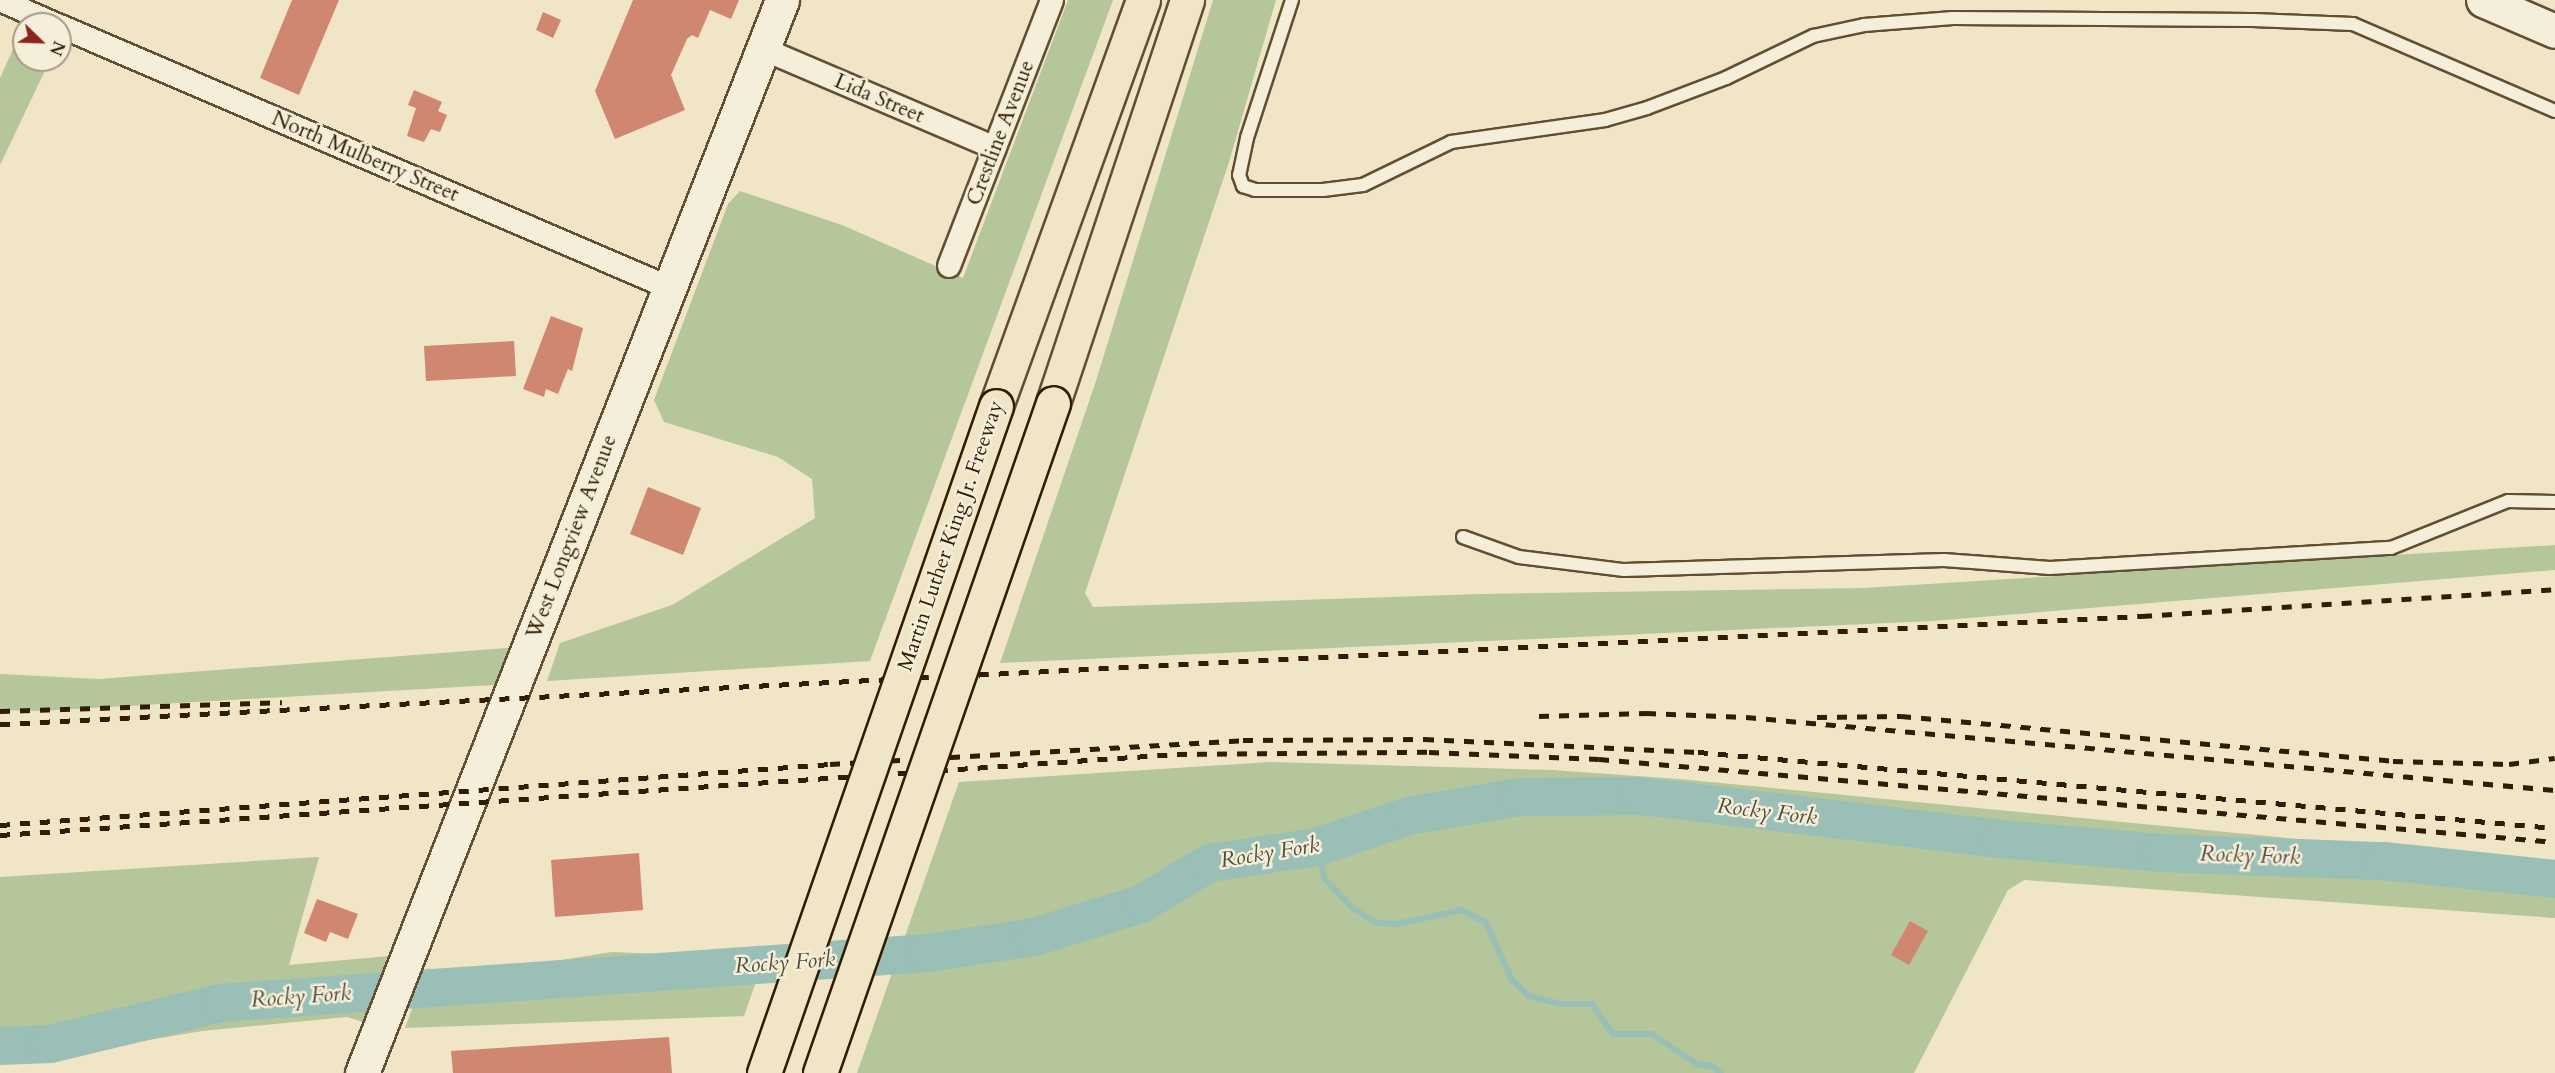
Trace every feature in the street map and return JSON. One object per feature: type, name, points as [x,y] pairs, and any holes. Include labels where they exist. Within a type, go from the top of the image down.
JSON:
[{"type":"highway","name":"Martin Luther King Jr. Freeway","points":[[764,1073],[987,407],[1033,301],[1143,0]]},
{"type":"highway","points":[[837,1073],[1060,403],[1106,247],[1187,0]]},
{"type":"highway","points":[[820,1073],[1060,403]]},
{"type":"highway","points":[[746,1073],[987,407]]},
{"type":"street","points":[[0,0],[28,12]]},
{"type":"street","name":"West Longview Avenue","points":[[362,1073],[782,0]]},
{"type":"street","name":"Crestline Avenue","points":[[949,266],[1052,0]]},
{"type":"street","points":[[2483,0],[2555,31]]},
{"type":"street","name":"North Mulberry Street","points":[[72,31],[670,288]]},
{"type":"street","name":"Lida Street","points":[[763,49],[995,148]]},
{"type":"lane","points":[[1292,0],[1250,127],[1239,175],[1243,186],[1255,190],[1323,190],[1363,185],[1462,139],[1605,120],[1647,108],[1726,78],[1813,36],[1864,25],[1953,18],[2253,20],[2353,24],[2555,111]]},
{"type":"lane","points":[[1463,537],[1519,557],[1623,570],[1944,560],[2050,568],[2391,548],[2508,501],[2555,502]]},
{"type":"green space","points":[[1068,0],[1113,0],[870,661],[547,681],[560,643],[672,605],[815,518],[812,479],[778,457],[664,422],[654,400],[728,204],[740,191],[842,225],[963,278]]},
{"type":"green space","points":[[1213,0],[1276,0],[1229,162],[1085,593],[1093,607],[1482,594],[1864,588],[2555,545],[2555,570],[1932,621],[1000,663],[1096,381]]},
{"type":"green space","points":[[12,52],[12,72],[44,72],[0,165],[0,78]]},
{"type":"green space","points":[[521,647],[510,684],[40,711],[0,710],[0,674],[99,679]]},
{"type":"green space","points":[[1270,762],[1553,770],[1679,779],[2555,864],[2555,918],[2024,880],[2008,890],[1914,1073],[857,1073],[959,782]]},
{"type":"green space","points":[[319,857],[289,965],[400,955],[373,1025],[347,1017],[202,1031],[0,1065],[0,877]]},
{"type":"green space","points":[[612,952],[711,956],[739,961],[758,976],[744,1016],[405,1028],[427,968],[447,975],[480,973]]},
{"type":"building","points":[[292,0],[339,0],[299,95],[260,78]]},
{"type":"building","points":[[633,0],[739,0],[731,19],[710,10],[698,38],[692,35],[687,39],[671,75],[685,110],[615,139],[595,91]]},
{"type":"building","points":[[543,12],[561,20],[553,38],[536,30]]},
{"type":"building","points":[[414,90],[442,102],[438,111],[447,115],[440,132],[431,129],[424,142],[407,136],[416,108],[408,105]]},
{"type":"building","points":[[551,316],[583,328],[572,371],[568,369],[558,394],[546,389],[544,397],[523,389]]},
{"type":"building","points":[[514,341],[516,376],[426,381],[424,346]]},
{"type":"building","points":[[648,487],[701,508],[683,555],[630,534]]},
{"type":"building","points":[[639,853],[643,910],[555,917],[551,860]]},
{"type":"building","points":[[317,899],[358,914],[348,939],[330,932],[326,942],[304,933]]},
{"type":"building","points":[[1910,921],[1928,931],[1909,965],[1891,955]]},
{"type":"building","points":[[669,1037],[672,1073],[453,1073],[451,1051]]},
{"type":"waterway","name":"Rocky Fork","points":[[0,1046],[50,1044],[221,1003],[928,953],[1034,937],[1141,904],[1209,863],[1317,847],[1409,816],[1518,797],[1640,796],[1999,839],[2161,853],[2384,861],[2555,879]]},
{"type":"waterway","points":[[1317,847],[1325,879],[1353,908],[1376,923],[1397,924],[1462,910],[1486,923],[1512,980],[1529,996],[1560,1004],[1592,1004],[1613,1034],[1652,1034],[1697,1064],[1712,1066],[1721,1073]]},
{"type":"railway","points":[[0,724],[2142,616],[2555,589]]},
{"type":"railway","points":[[0,711],[282,702]]},
{"type":"railway","points":[[1539,716],[1646,713],[1746,717],[2555,790]]},
{"type":"railway","points":[[1817,717],[1901,716],[2393,761],[2509,764],[2555,758]]},
{"type":"railway","points":[[0,825],[830,764],[1243,740],[1424,739],[1698,752],[2555,828]]},
{"type":"railway","points":[[0,835],[1177,754],[1429,752],[1599,759],[2555,842]]}]
